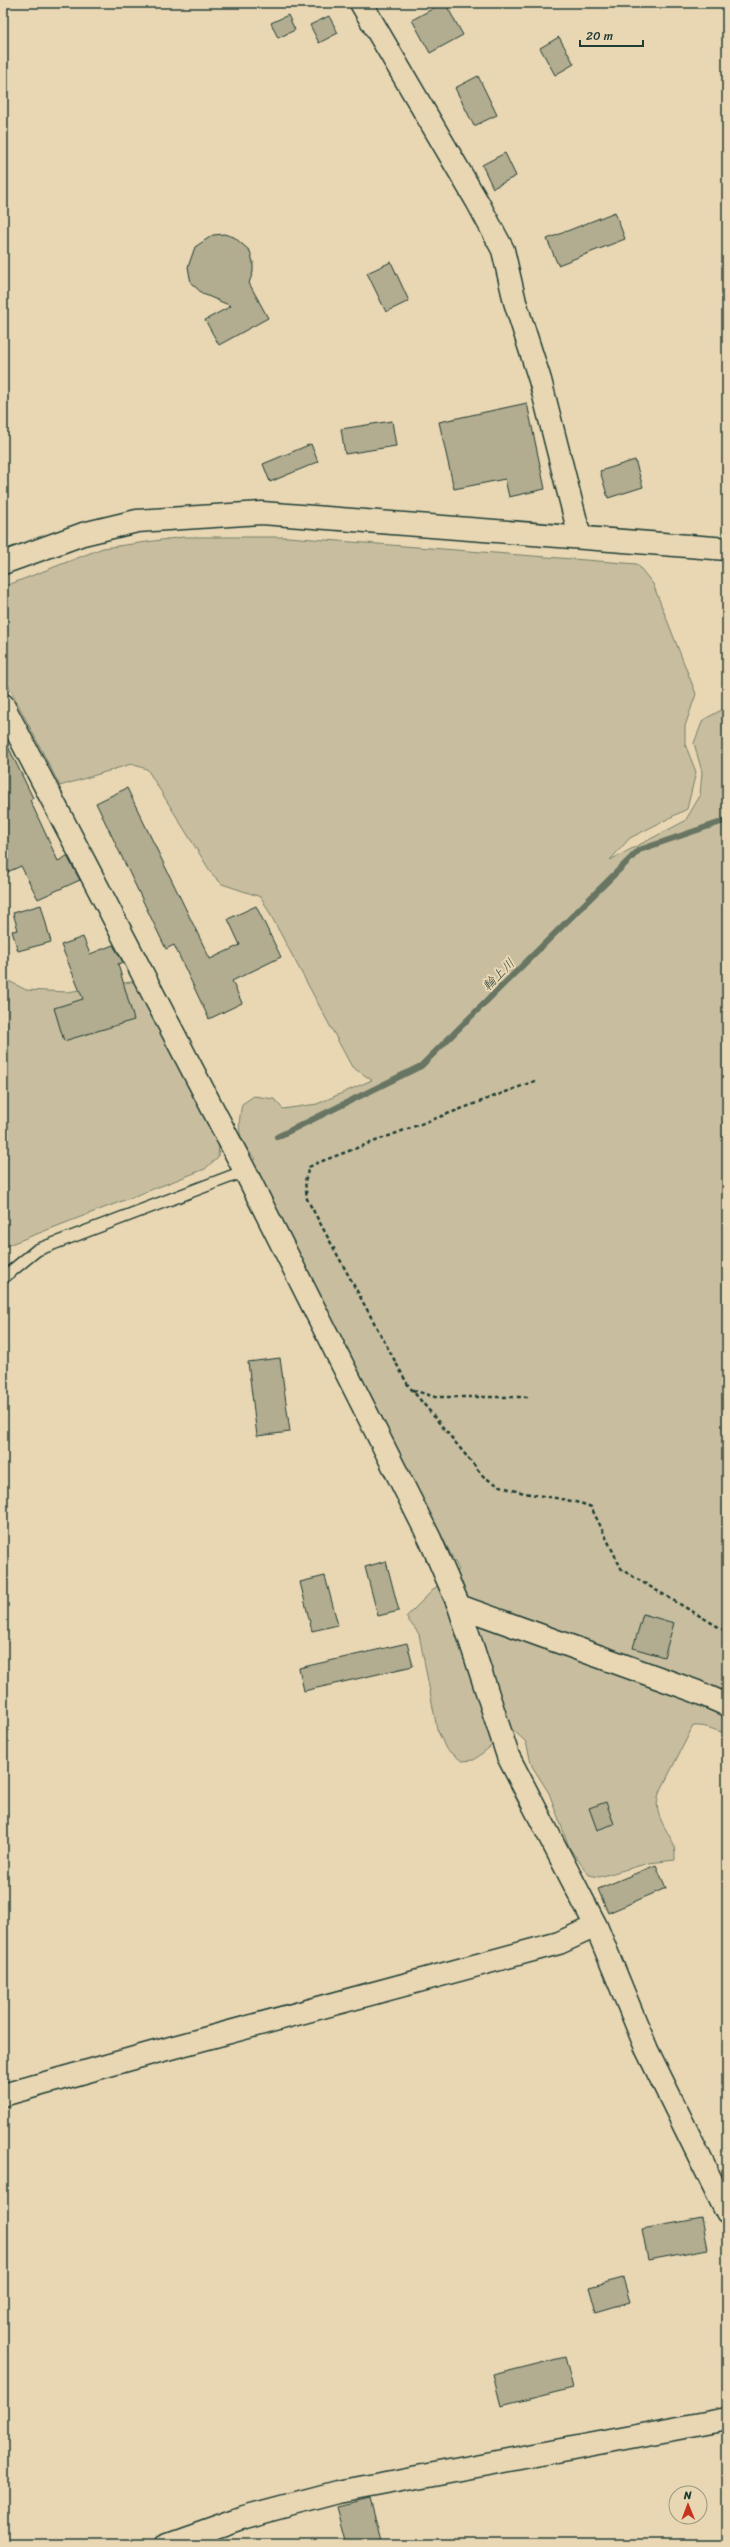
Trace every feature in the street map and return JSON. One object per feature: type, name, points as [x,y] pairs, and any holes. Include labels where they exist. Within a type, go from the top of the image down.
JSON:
[{"type":"street","points":[[361,3],[478,203],[502,250],[515,302],[540,380],[580,537]]},
{"type":"street","points":[[3,563],[83,534],[137,521],[262,513],[727,549]]},
{"type":"street","points":[[3,705],[245,1171],[427,1532],[459,1606],[508,1756],[596,1926],[647,2050],[727,2213]]},
{"type":"street","points":[[459,1606],[695,1691],[727,1705]]},
{"type":"street","points":[[3,2095],[559,1943],[596,1926]]},
{"type":"street","points":[[168,2544],[244,2518],[338,2492],[727,2419]]},
{"type":"lane","points":[[3,1278],[37,1250],[245,1171]]},
{"type":"path","points":[[535,1081],[309,1167],[305,1181],[307,1199],[412,1390],[488,1480],[511,1490],[573,1500],[592,1507],[622,1570],[727,1632]]},
{"type":"path","points":[[412,1390],[435,1397],[529,1397]]},
{"type":"shaded area","points":[[183,537],[287,537],[637,564],[653,584],[696,694],[685,726],[685,744],[696,772],[687,809],[630,838],[610,860],[685,821],[700,796],[702,772],[694,743],[703,720],[727,707],[727,1733],[703,1726],[693,1726],[659,1794],[657,1807],[658,1813],[673,1843],[675,1860],[649,1863],[599,1877],[589,1875],[570,1849],[549,1793],[532,1766],[526,1742],[512,1729],[474,1760],[462,1761],[446,1749],[437,1729],[419,1634],[406,1617],[451,1572],[459,1570],[250,1162],[255,1159],[245,1146],[239,1128],[242,1104],[254,1096],[274,1099],[283,1109],[317,1104],[372,1080],[352,1067],[261,897],[222,884],[212,874],[147,769],[131,764],[60,786],[3,675],[3,587],[103,548]]},
{"type":"shaded area","points":[[3,978],[26,990],[67,992],[137,981],[219,1143],[218,1157],[205,1169],[3,1247]]},
{"type":"building","points":[[445,3],[463,35],[430,53],[412,20]]},
{"type":"building","points":[[288,15],[295,30],[278,38],[271,23]]},
{"type":"building","points":[[329,16],[338,33],[319,43],[310,25]]},
{"type":"building","points":[[559,37],[574,64],[555,75],[540,48]]},
{"type":"building","points":[[478,76],[497,115],[474,126],[455,88]]},
{"type":"building","points":[[505,153],[516,176],[493,188],[482,165]]},
{"type":"building","points":[[615,212],[625,239],[558,265],[547,239]]},
{"type":"building","points":[[224,234],[234,237],[250,251],[253,262],[253,272],[249,283],[268,318],[219,345],[205,320],[231,306],[203,294],[191,283],[188,267],[195,247],[213,235]]},
{"type":"building","points":[[391,262],[409,301],[386,312],[367,273]]},
{"type":"building","points":[[527,403],[545,489],[509,497],[505,479],[454,489],[439,422]]},
{"type":"building","points":[[392,421],[396,446],[345,454],[341,429]]},
{"type":"building","points":[[311,444],[318,462],[270,482],[263,464]]},
{"type":"building","points":[[635,460],[643,487],[608,498],[600,471]]},
{"type":"building","points":[[3,736],[33,798],[30,800],[58,861],[67,856],[80,880],[38,899],[21,866],[3,874]]},
{"type":"building","points":[[127,788],[210,959],[240,945],[228,919],[256,906],[281,957],[232,981],[242,1003],[209,1019],[174,945],[166,949],[96,803]]},
{"type":"building","points":[[41,905],[51,942],[18,951],[12,931],[18,930],[13,913]]},
{"type":"building","points":[[83,937],[90,954],[113,945],[123,962],[118,964],[134,1020],[64,1041],[54,1008],[83,999],[61,945]]},
{"type":"building","points":[[280,1358],[290,1432],[257,1436],[248,1362]]},
{"type":"building","points":[[386,1561],[399,1611],[378,1616],[365,1567]]},
{"type":"building","points":[[325,1576],[338,1625],[312,1631],[300,1582]]},
{"type":"building","points":[[643,1614],[674,1623],[664,1657],[633,1648]]},
{"type":"building","points":[[407,1643],[413,1666],[304,1691],[299,1668]]},
{"type":"building","points":[[606,1802],[614,1824],[597,1830],[589,1808]]},
{"type":"building","points":[[656,1865],[666,1888],[608,1913],[598,1889]]},
{"type":"building","points":[[702,2218],[708,2249],[648,2260],[642,2229]]},
{"type":"building","points":[[623,2278],[630,2302],[596,2312],[589,2287]]},
{"type":"building","points":[[565,2357],[573,2388],[501,2406],[493,2375]]},
{"type":"building","points":[[370,2499],[382,2544],[347,2544],[337,2507]]},
{"type":"waterway","name":"輪上川","points":[[277,1137],[421,1066],[639,850],[727,820]]}]
